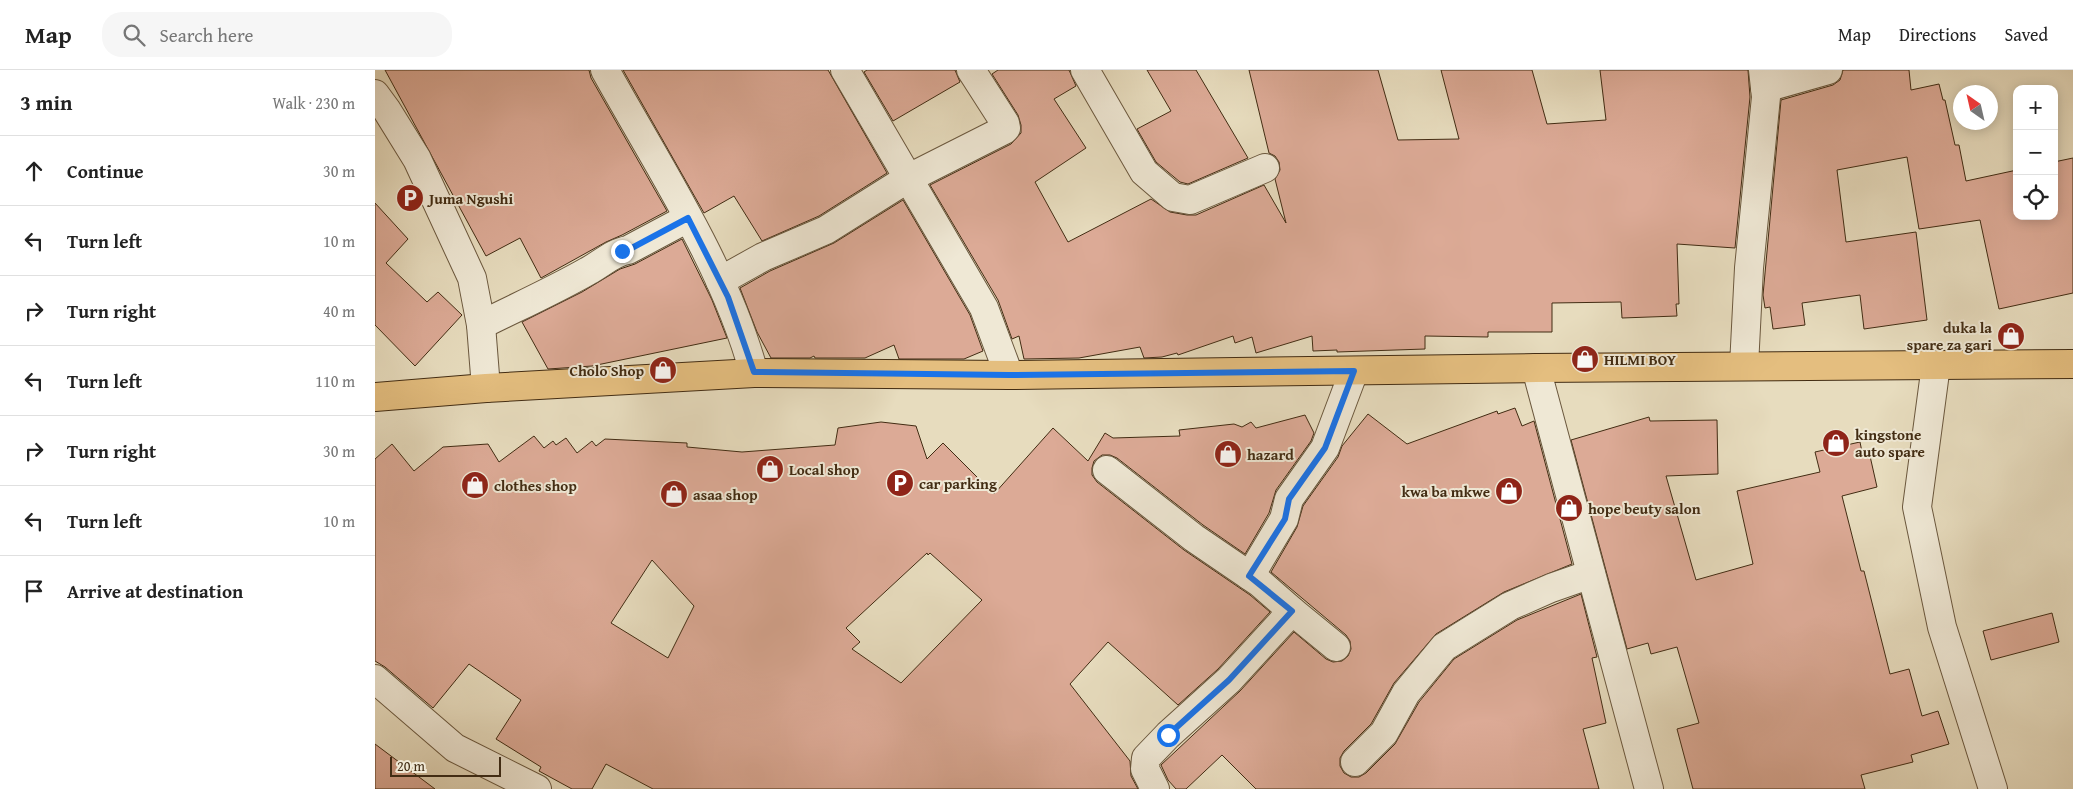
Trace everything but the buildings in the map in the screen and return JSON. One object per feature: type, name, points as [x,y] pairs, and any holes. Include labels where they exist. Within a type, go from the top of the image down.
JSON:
[{"type":"main road","points":[[375,397],[486,388],[754,372],[1009,375],[1536,368],[2073,364]]},
{"type":"street","points":[[605,70],[688,218],[728,297],[754,372]]},
{"type":"street","points":[[845,70],[983,308],[1009,375]]},
{"type":"street","points":[[720,281],[763,257],[826,230],[907,179],[1000,133],[1006,128],[1005,123],[971,70]]},
{"type":"street","points":[[1085,70],[1145,172],[1173,197],[1190,200],[1265,168]]},
{"type":"street","points":[[1744,366],[1749,268],[1765,106],[1764,79],[1828,70]]},
{"type":"street","points":[[375,94],[417,159],[472,278],[481,325],[486,388]]},
{"type":"street","points":[[481,325],[556,288],[622,251],[628,250],[688,218]]},
{"type":"street","points":[[1936,365],[1917,507],[1942,627],[1993,789]]},
{"type":"street","points":[[1536,368],[1649,789]]},
{"type":"street","points":[[1249,576],[1285,519],[1289,499],[1325,448],[1354,371]]},
{"type":"street","points":[[1107,470],[1194,538],[1249,576],[1335,647]]},
{"type":"street","points":[[1355,762],[1384,732],[1407,693],[1444,648],[1510,606],[1551,588],[1591,574]]},
{"type":"street","points":[[1151,788],[1145,769],[1146,758],[1168,735],[1229,680],[1292,611]]},
{"type":"street","points":[[375,679],[455,748],[537,789]]},
{"type":"place","name":"Juma Ngushi","points":[[410,198]]},
{"type":"place","name":"duka la spare za gari","points":[[2011,336]]},
{"type":"place","name":"HILMI BOY","points":[[1585,359]]},
{"type":"place","name":"Cholo Shop","points":[[663,370]]},
{"type":"place","name":"kingstone auto spare","points":[[1836,443]]},
{"type":"place","name":"hazard","points":[[1228,454]]},
{"type":"place","name":"Local shop","points":[[770,469]]},
{"type":"place","name":"car parking","points":[[900,483]]},
{"type":"place","name":"clothes shop","points":[[475,485]]},
{"type":"place","name":"kwa ba mkwe","points":[[1509,491]]},
{"type":"place","name":"asaa shop","points":[[674,494]]},
{"type":"place","name":"hope beuty salon","points":[[1569,508]]},
{"type":"route","points":[[622,251],[628,250],[688,218],[728,297],[754,372],[1009,375],[1354,371],[1325,448],[1289,499],[1285,519],[1249,576],[1260,583],[1292,611],[1229,680],[1168,735]]}]
